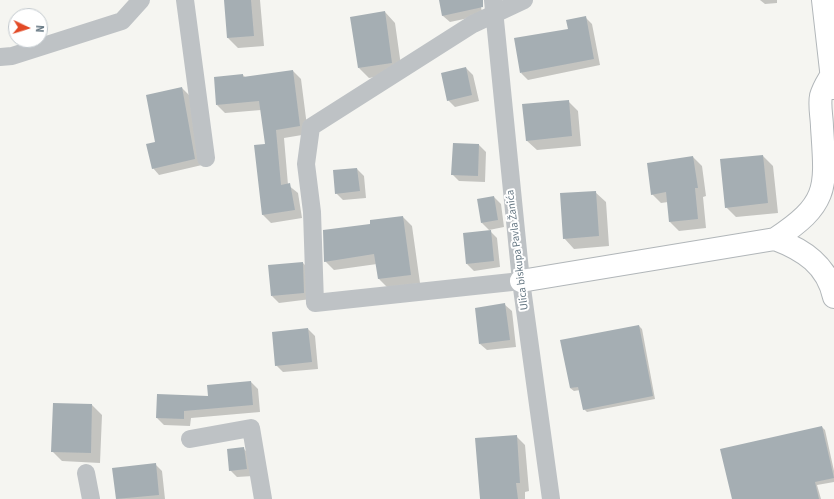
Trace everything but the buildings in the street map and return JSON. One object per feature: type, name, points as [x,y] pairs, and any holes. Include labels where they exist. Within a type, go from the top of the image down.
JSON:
[{"type":"main road","points":[[823,0],[834,101]]},
{"type":"main road","points":[[521,281],[775,239],[795,226],[816,204],[822,190],[825,169],[821,96],[832,74]]},
{"type":"main road","points":[[775,239],[797,247],[818,264],[828,279],[834,297]]},
{"type":"street","points":[[0,57],[12,56],[122,21],[141,0]]},
{"type":"street","points":[[185,0],[206,158]]},
{"type":"street","points":[[521,281],[315,303],[312,212],[306,164],[311,127],[473,24],[493,7],[524,0]]},
{"type":"street","name":"Ulica biskupa Pavla Žanića","points":[[493,7],[521,281],[551,499]]},
{"type":"street","points":[[190,439],[251,428],[263,499]]},
{"type":"street","points":[[86,473],[91,499]]}]
